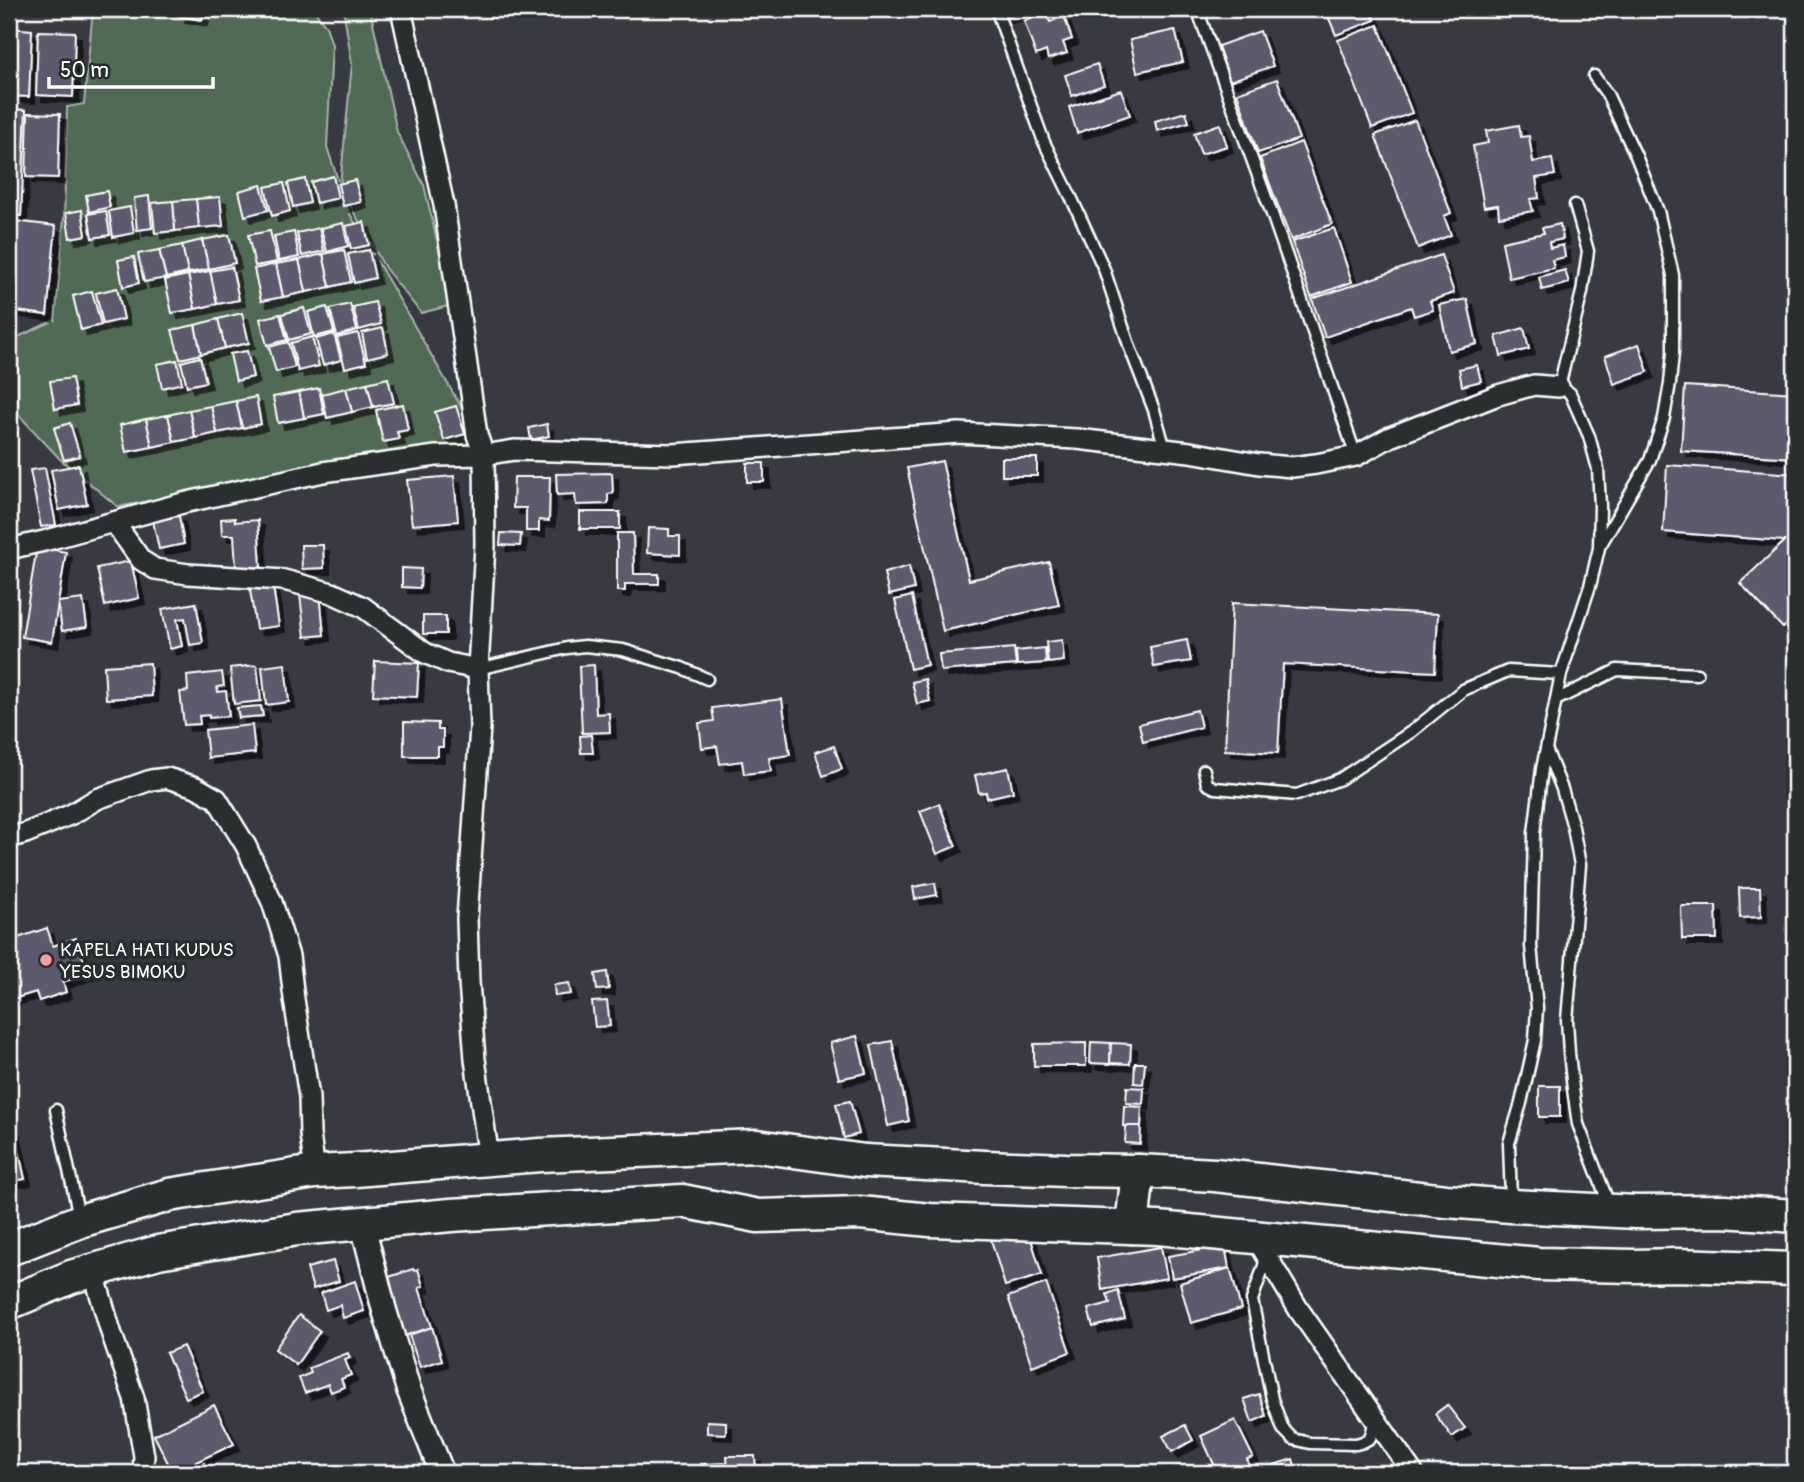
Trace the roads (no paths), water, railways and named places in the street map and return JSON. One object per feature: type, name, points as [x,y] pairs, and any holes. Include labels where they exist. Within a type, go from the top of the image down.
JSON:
[{"type":"highway","points":[[9,1249],[80,1221],[169,1195],[315,1172],[540,1155],[757,1146],[865,1161],[1215,1175],[1511,1206],[1612,1211],[1724,1211],[1795,1216]]},
{"type":"highway","points":[[1132,1227],[1138,1171]]},
{"type":"highway","points":[[9,1303],[71,1277],[158,1252],[296,1229],[362,1222],[682,1201],[758,1216],[860,1213],[930,1220],[1158,1228],[1261,1248],[1388,1249],[1539,1264],[1795,1269]]},
{"type":"street","points":[[401,9],[444,205],[477,435],[484,455],[485,545],[478,669],[480,727],[467,919],[468,982],[475,1059],[489,1159]]},
{"type":"street","points":[[9,549],[183,503],[323,472],[436,456],[484,455],[514,450],[673,454],[959,433],[1077,439],[1292,467],[1356,456],[1390,437],[1498,395],[1534,385],[1559,387]]},
{"type":"street","points":[[114,522],[141,560],[155,569],[188,574],[284,580],[332,593],[363,607],[425,653],[448,663],[478,669]]},
{"type":"street","points":[[9,838],[61,819],[97,799],[151,780],[167,778],[196,787],[217,799],[246,846],[272,902],[289,956],[309,1097],[315,1172]]},
{"type":"street","points":[[362,1222],[408,1388],[442,1473]]},
{"type":"street","points":[[1261,1248],[1298,1310],[1413,1473]]},
{"type":"street","points":[[93,1270],[134,1398],[144,1456],[143,1473]]},
{"type":"lane","points":[[996,9],[1044,142],[1104,269],[1165,449]]},
{"type":"lane","points":[[1196,9],[1272,214],[1356,456]]},
{"type":"lane","points":[[1594,76],[1607,94],[1658,211],[1673,275],[1673,353],[1664,418],[1650,460],[1599,548]]},
{"type":"lane","points":[[1511,1206],[1509,1143],[1535,1040],[1537,1008],[1531,946],[1534,846],[1542,769],[1561,674],[1590,586],[1599,548],[1598,469],[1590,436],[1570,393],[1559,387],[1582,292],[1588,251],[1575,205]]},
{"type":"lane","points":[[478,669],[585,646],[623,650],[682,668],[707,679]]},
{"type":"lane","points":[[1556,700],[1617,670],[1696,674]]},
{"type":"lane","points":[[1203,770],[1207,784],[1215,788],[1297,795],[1340,779],[1411,732],[1463,690],[1508,671],[1561,674]]},
{"type":"lane","points":[[1546,748],[1562,789],[1580,865],[1567,1020],[1573,1089],[1578,1124],[1612,1211]]},
{"type":"lane","points":[[56,1110],[80,1221]]},
{"type":"lane","points":[[1261,1248],[1252,1300],[1272,1399],[1283,1429],[1293,1439],[1310,1443],[1356,1444],[1370,1438],[1376,1420]]},
{"type":"place","name":"KAPELA HATI KUDUS YESUS BIMOKU","points":[[46,960]]}]
